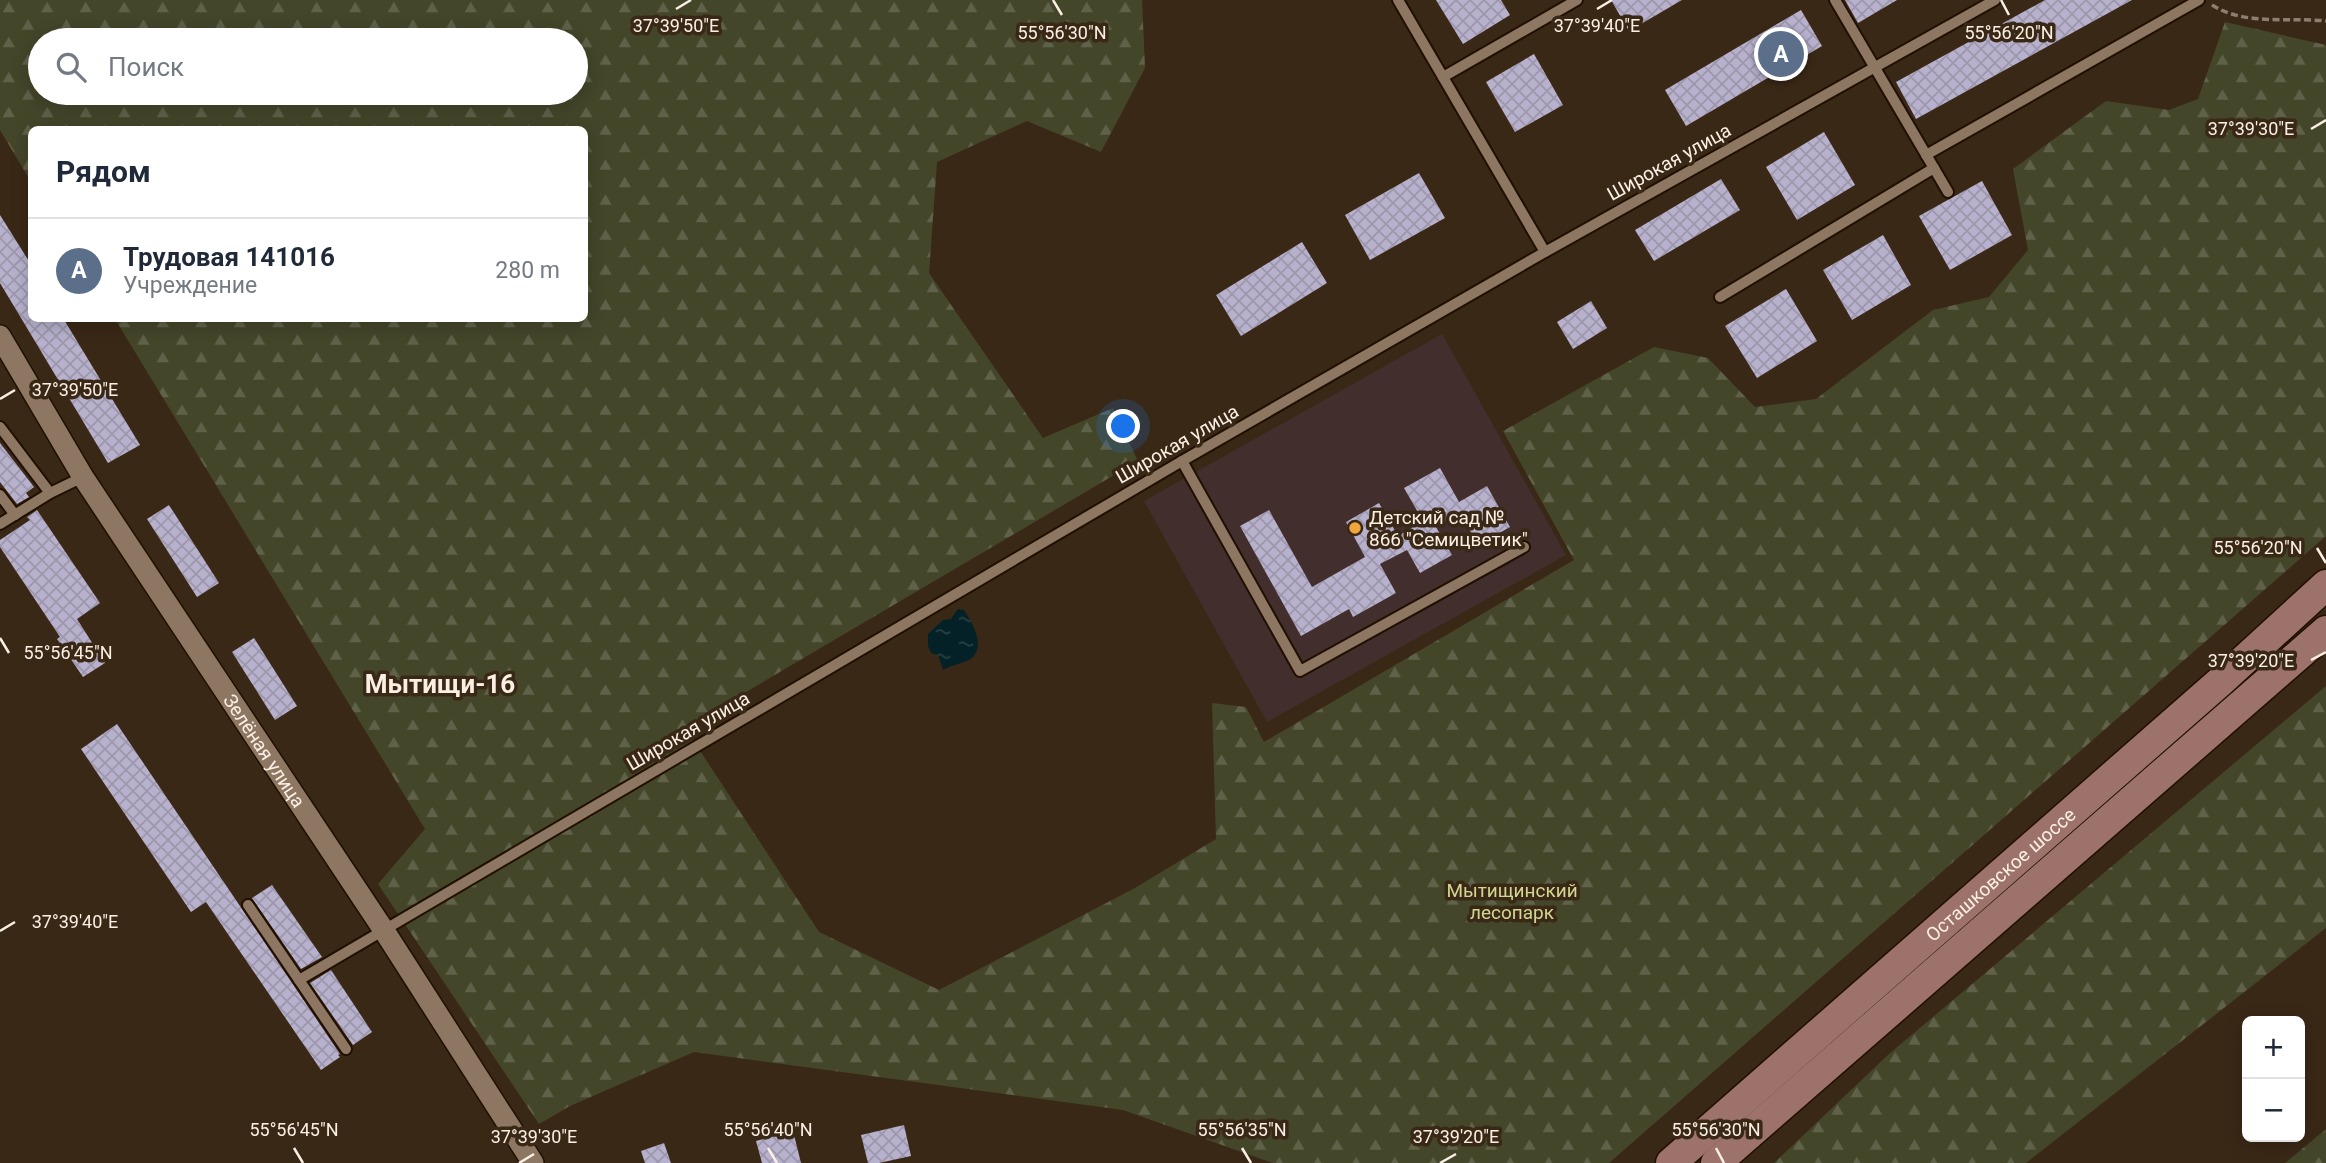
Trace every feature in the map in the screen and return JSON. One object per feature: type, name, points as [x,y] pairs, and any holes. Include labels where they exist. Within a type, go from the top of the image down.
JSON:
[{"type":"main road","name":"Осташковское шоссе","points":[[1671,1163],[2211,690],[2326,585]]},
{"type":"main road","name":"Осташковское шоссе","points":[[1716,1163],[2326,631]]},
{"type":"street","name":"Зелёная улица","points":[[0,336],[83,477],[383,929],[533,1163]]},
{"type":"lane","points":[[1398,0],[1545,252]]},
{"type":"lane","points":[[1443,77],[1577,0]]},
{"type":"lane","points":[[1835,0],[1948,192]]},
{"type":"lane","name":"Широкая улица","points":[[299,980],[1182,461],[1545,252],[1995,0]]},
{"type":"lane","points":[[1926,155],[2199,0]]},
{"type":"lane","points":[[1720,297],[1934,168]]},
{"type":"lane","points":[[0,427],[50,493]]},
{"type":"lane","points":[[1182,461],[1300,671],[1524,547]]},
{"type":"lane","points":[[0,524],[50,493],[83,477]]},
{"type":"lane","points":[[0,495],[15,515]]},
{"type":"lane","points":[[248,905],[346,1049]]},
{"type":"path","points":[[2206,0],[2231,15],[2326,21]]},
{"type":"shaded area","name":"Детский сад № 866 \"Семицветик\"","points":[[1442,334],[1566,555],[1267,722],[1144,501]]},
{"type":"green space","name":"Мытищинский лесопарк","points":[[0,0],[1142,0],[1145,68],[1101,152],[1027,121],[937,162],[929,273],[1043,438],[1113,408],[1138,461],[685,728],[819,932],[939,990],[1135,888],[1216,839],[1212,703],[1246,707],[1264,742],[1574,560],[1503,431],[1654,347],[1708,358],[1755,407],[1816,399],[1933,310],[1989,297],[2028,250],[2013,169],[2106,101],[2169,110],[2198,99],[2225,22],[2326,45],[2326,536],[1609,1163],[1273,1163],[1123,1110],[694,1052],[570,1106],[539,1124],[378,884],[425,829],[117,322],[588,322],[588,126],[28,126],[28,177],[0,130]]},
{"type":"green space","points":[[2326,686],[2326,928],[2026,1163],[1774,1163],[1889,1054]]},
{"type":"green space","points":[[2326,1129],[2326,1163],[2285,1163]]},
{"type":"water","points":[[958,609],[964,610],[971,621],[977,635],[977,649],[969,660],[943,670],[938,655],[931,653],[928,646],[928,634],[943,620],[951,619]]},
{"type":"building","points":[[1436,0],[1501,0],[1510,15],[1463,44]]},
{"type":"building","points":[[1611,0],[1682,0],[1629,31]]},
{"type":"building","points":[[1845,0],[1897,0],[1858,23]]},
{"type":"building","points":[[2045,0],[2132,0],[1916,119],[1896,82]]},
{"type":"building","points":[[1801,10],[1822,46],[1686,126],[1665,90]]},
{"type":"building","points":[[1534,54],[1563,105],[1515,132],[1486,82]]},
{"type":"building","points":[[1824,132],[1855,185],[1797,220],[1766,167]]},
{"type":"building","points":[[1419,173],[1445,218],[1370,260],[1345,215]]},
{"type":"building","points":[[1721,179],[1740,210],[1654,261],[1635,230]]},
{"type":"building","points":[[1982,181],[2012,235],[1950,270],[1919,216]]},
{"type":"building","points":[[0,215],[28,260],[28,322],[65,322],[140,445],[108,463],[0,283]]},
{"type":"building","points":[[1883,235],[1911,285],[1852,320],[1823,270]]},
{"type":"building","points":[[1302,242],[1327,283],[1241,336],[1216,295]]},
{"type":"building","points":[[1786,289],[1817,341],[1757,378],[1725,326]]},
{"type":"building","points":[[1591,301],[1607,328],[1573,349],[1557,322]]},
{"type":"building","points":[[0,443],[34,487],[26,493],[29,497],[17,504],[0,482]]},
{"type":"building","points":[[1440,468],[1459,502],[1487,486],[1510,527],[1478,545],[1460,513],[1436,527],[1452,555],[1420,573],[1407,550],[1380,564],[1396,593],[1353,617],[1349,609],[1301,636],[1240,526],[1269,510],[1312,587],[1365,557],[1346,522],[1379,503],[1398,536],[1423,521],[1404,488]]},
{"type":"building","points":[[169,505],[219,583],[197,597],[147,519]]},
{"type":"building","points":[[37,510],[100,603],[77,619],[105,663],[83,677],[57,639],[60,637],[0,547],[0,540],[30,520],[27,517]]},
{"type":"building","points":[[254,638],[297,706],[275,720],[232,652]]},
{"type":"building","points":[[117,724],[340,1054],[340,1057],[321,1070],[206,902],[191,912],[81,749]]},
{"type":"building","points":[[272,885],[322,957],[301,969],[252,898]]},
{"type":"building","points":[[331,970],[372,1032],[353,1045],[310,983]]},
{"type":"building","points":[[904,1125],[911,1156],[868,1163],[861,1135]]},
{"type":"building","points":[[793,1131],[801,1163],[762,1163],[756,1141]]},
{"type":"building","points":[[664,1143],[671,1163],[645,1163],[641,1151]]},
{"type":"place","name":"Трудовая 141016","points":[[1781,54]]},
{"type":"place","name":"Детский сад № 866 \"Семицветик\"","points":[[1355,528]]},
{"type":"district","name":"Мытищи-16","points":[[440,684]]}]
